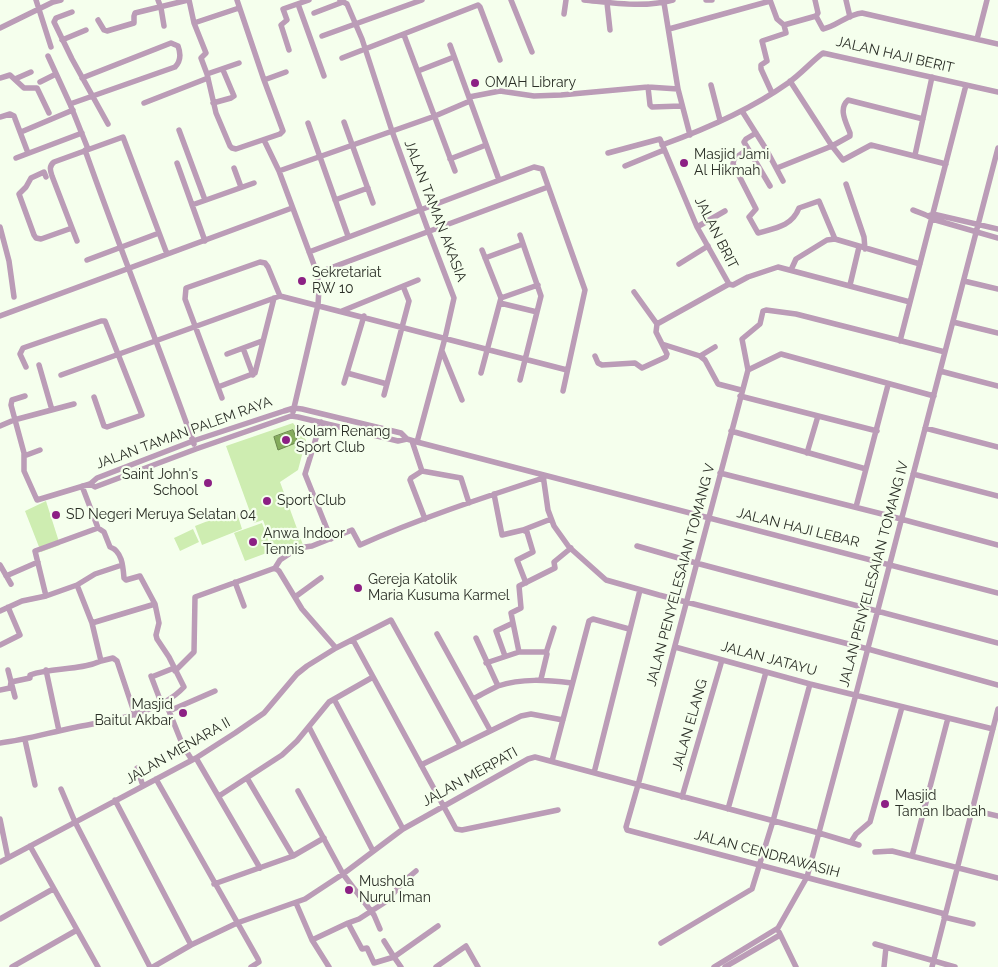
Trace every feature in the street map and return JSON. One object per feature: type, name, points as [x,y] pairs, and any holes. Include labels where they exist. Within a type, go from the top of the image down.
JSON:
[{"type":"street","points":[[36,0],[51,47]]},
{"type":"street","points":[[0,28],[53,2],[61,0]]},
{"type":"street","points":[[158,0],[164,26]]},
{"type":"street","points":[[98,20],[107,32],[134,24],[135,13],[188,0],[194,22],[205,48],[206,53],[201,58],[208,76],[213,103],[232,148],[236,149],[282,134],[283,131],[237,0]]},
{"type":"street","points":[[289,50],[281,25],[287,20],[283,9],[309,0]]},
{"type":"street","points":[[322,36],[422,0]]},
{"type":"street","points":[[512,0],[532,52]]},
{"type":"street","points":[[564,14],[566,0]]},
{"type":"street","points":[[584,0],[608,3],[664,2],[673,0]]},
{"type":"street","points":[[706,0],[712,0]]},
{"type":"street","points":[[814,0],[818,13],[816,16],[823,29],[850,17],[862,14],[998,44]]},
{"type":"street","points":[[846,0],[850,17]]},
{"type":"street","points":[[977,39],[987,0]]},
{"type":"street","points":[[314,13],[342,1]]},
{"type":"street","name":"JALAN TAMAN AKASIA","points":[[342,1],[347,4],[365,49],[420,210],[454,298],[446,338],[412,441]]},
{"type":"street","points":[[669,29],[770,1],[777,19],[784,26],[786,33],[762,41],[767,61],[760,67],[772,93]]},
{"type":"street","points":[[664,2],[681,106],[690,135]]},
{"type":"street","points":[[608,3],[610,30]]},
{"type":"street","points":[[298,4],[324,76]]},
{"type":"street","points":[[342,58],[478,5],[500,60]]},
{"type":"street","points":[[194,22],[239,8]]},
{"type":"street","points":[[72,12],[55,20],[62,40],[108,124]]},
{"type":"street","points":[[784,26],[816,16]]},
{"type":"street","points":[[62,40],[86,30]]},
{"type":"street","points":[[404,35],[455,171]]},
{"type":"street","points":[[21,132],[92,96],[177,65],[181,55],[178,46],[171,44],[82,78]]},
{"type":"street","points":[[450,45],[499,180]]},
{"type":"street","name":"JALAN HAJI BERIT","points":[[625,166],[720,120],[742,112],[790,82],[820,55],[827,52],[998,92]]},
{"type":"street","points":[[48,56],[82,133],[120,248],[196,449]]},
{"type":"street","points":[[418,71],[454,57]]},
{"type":"street","points":[[144,103],[239,63]]},
{"type":"street","points":[[213,103],[234,96],[223,70]]},
{"type":"street","points":[[14,80],[31,72]]},
{"type":"street","points":[[264,80],[286,72]]},
{"type":"street","points":[[40,82],[56,74]]},
{"type":"street","points":[[0,78],[10,75],[24,88],[37,88],[48,113]]},
{"type":"street","points":[[915,156],[932,77]]},
{"type":"street","points":[[790,82],[843,160],[871,145],[946,164]]},
{"type":"street","points":[[900,341],[966,84]]},
{"type":"street","points":[[711,86],[720,120]]},
{"type":"street","points":[[277,166],[320,157],[435,116],[469,99],[500,92],[534,96],[648,87],[678,89]]},
{"type":"street","points":[[648,87],[652,107],[681,106]]},
{"type":"street","points":[[777,168],[832,146],[850,134],[842,113],[843,106],[848,100],[923,119]]},
{"type":"street","points":[[742,112],[783,181]]},
{"type":"street","points":[[0,117],[10,114],[14,116],[28,153]]},
{"type":"street","points":[[344,122],[373,203]]},
{"type":"street","points":[[308,123],[348,236]]},
{"type":"street","points":[[179,130],[205,200]]},
{"type":"street","points":[[16,158],[82,133]]},
{"type":"street","points":[[756,133],[744,140],[770,186]]},
{"type":"street","points":[[77,241],[50,169],[54,162],[86,146],[121,137],[124,138],[167,254]]},
{"type":"street","points":[[608,154],[659,139],[663,148]]},
{"type":"street","points":[[264,140],[277,166],[317,273],[319,288],[318,305],[291,416]]},
{"type":"street","points":[[450,159],[486,146]]},
{"type":"street","name":"JALAN BRIT","points":[[657,324],[728,284],[697,226],[663,148]]},
{"type":"street","name":"JALAN PENYELESAIAN TOMANG IV","points":[[714,967],[778,928],[807,877],[976,233],[995,175],[998,148]]},
{"type":"street","points":[[748,149],[733,161],[733,164],[756,209],[749,217],[758,233],[790,222],[797,214],[799,208],[817,201],[821,202],[835,239]]},
{"type":"street","points":[[177,162],[205,241]]},
{"type":"street","points":[[309,252],[534,167],[542,169],[586,290],[563,391]]},
{"type":"street","points":[[234,168],[241,187]]},
{"type":"street","points":[[46,177],[44,172],[31,178],[19,194],[34,236],[41,239],[72,228]]},
{"type":"street","points":[[192,205],[254,182]]},
{"type":"street","points":[[846,184],[864,237],[850,285]]},
{"type":"street","points":[[317,273],[428,230],[548,187]]},
{"type":"street","points":[[336,200],[368,188]]},
{"type":"street","points":[[0,316],[292,208]]},
{"type":"street","points":[[913,210],[922,214],[998,229]]},
{"type":"street","points":[[697,226],[724,211]]},
{"type":"street","points":[[931,216],[976,233],[998,238]]},
{"type":"street","points":[[0,227],[14,297]]},
{"type":"street","points":[[87,260],[159,233]]},
{"type":"street","points":[[520,235],[541,296],[520,380]]},
{"type":"street","points":[[791,270],[796,259],[827,240],[835,239],[920,264]]},
{"type":"street","points":[[485,258],[523,244]]},
{"type":"street","points":[[679,264],[708,246]]},
{"type":"street","points":[[481,373],[500,301],[482,250]]},
{"type":"street","points":[[218,388],[254,374],[262,341],[277,297],[265,263],[260,262],[190,286],[186,288],[184,294],[195,326],[218,388],[222,398]]},
{"type":"street","points":[[728,284],[732,286],[748,277],[773,268],[791,270],[910,302]]},
{"type":"street","points":[[342,311],[418,280]]},
{"type":"street","points":[[964,281],[998,289]]},
{"type":"street","points":[[500,301],[538,285]]},
{"type":"street","points":[[384,395],[409,301],[403,286]]},
{"type":"street","points":[[595,356],[598,363],[602,365],[634,363],[642,368],[666,357],[667,354],[656,332],[657,324],[634,292]]},
{"type":"street","points":[[61,376],[277,297],[364,316],[567,370]]},
{"type":"street","points":[[500,301],[537,312]]},
{"type":"street","points":[[934,396],[888,385],[781,354],[748,370],[742,339],[760,324],[761,316],[766,310],[796,314],[945,352]]},
{"type":"street","points":[[344,383],[364,316]]},
{"type":"street","points":[[26,367],[20,354],[23,348],[101,321],[106,322],[142,415],[107,428],[104,426],[94,397]]},
{"type":"street","points":[[953,322],[998,333]]},
{"type":"street","points":[[227,354],[262,341]]},
{"type":"street","points":[[662,344],[700,356],[718,384],[741,393],[818,416],[876,431]]},
{"type":"street","points":[[700,356],[715,347]]},
{"type":"street","points":[[243,348],[253,375]]},
{"type":"street","points":[[442,351],[462,400]]},
{"type":"street","points":[[40,365],[52,410]]},
{"type":"street","name":"JALAN PENYELESAIAN TOMANG V","points":[[638,785],[748,370]]},
{"type":"street","points":[[940,371],[998,386]]},
{"type":"street","points":[[347,373],[387,384]]},
{"type":"street","points":[[856,507],[888,385]]},
{"type":"street","points":[[25,396],[10,402],[13,420],[24,456],[24,471],[37,500],[90,484]]},
{"type":"street","points":[[0,426],[13,420],[74,404]]},
{"type":"street","name":"JALAN TAMAN PALEM RAYA","points":[[412,441],[401,433],[294,408],[193,441],[92,480],[90,484],[95,487],[196,449],[291,416],[298,416],[398,441],[412,441],[543,478],[708,519]]},
{"type":"street","points":[[807,453],[818,416]]},
{"type":"street","points":[[321,422],[305,474],[331,539]]},
{"type":"street","points":[[361,431],[363,424]]},
{"type":"street","points":[[926,428],[998,447]]},
{"type":"street","points":[[732,430],[866,469]]},
{"type":"street","points":[[412,441],[422,471]]},
{"type":"street","points":[[24,456],[40,450]]},
{"type":"street","points":[[425,519],[410,480],[422,471],[461,478],[469,503]]},
{"type":"street","points":[[720,473],[998,545]]},
{"type":"street","points":[[914,474],[998,496]]},
{"type":"street","points":[[260,868],[219,796],[183,746],[152,676],[175,669],[194,652],[195,597],[274,568],[280,560],[298,548],[312,546],[352,530],[360,545],[425,519],[543,478],[551,519],[560,535],[571,548],[606,580],[998,685]]},
{"type":"street","points":[[0,743],[25,740],[135,715],[164,702],[184,689],[184,685],[156,635],[159,623],[155,604],[140,576],[125,580],[118,552],[110,547],[104,532],[98,528],[82,486]]},
{"type":"street","points":[[494,494],[502,535],[523,530],[551,519]]},
{"type":"street","name":"JALAN HAJI LEBAR","points":[[708,519],[998,593]]},
{"type":"street","points":[[46,596],[35,551],[98,528]]},
{"type":"street","points":[[523,530],[527,532],[534,552],[517,560],[526,583]]},
{"type":"street","points":[[637,546],[998,643]]},
{"type":"street","points":[[519,652],[512,612],[522,608],[519,586],[555,568],[554,562],[571,548]]},
{"type":"street","points":[[11,584],[2,571],[38,562]]},
{"type":"street","points":[[0,611],[27,599],[46,596],[77,585],[95,574],[122,565]]},
{"type":"street","points":[[274,568],[279,571],[302,609],[336,648]]},
{"type":"street","points":[[295,597],[320,578]]},
{"type":"street","points":[[235,582],[244,606]]},
{"type":"street","points":[[77,585],[92,623],[101,661]]},
{"type":"street","points":[[594,773],[640,590]]},
{"type":"street","points":[[92,623],[155,604]]},
{"type":"street","points":[[0,645],[20,635],[8,607]]},
{"type":"street","name":"JALAN MENARA II","points":[[0,862],[194,759],[264,713],[307,666],[336,648],[391,620],[460,745]]},
{"type":"street","points":[[552,761],[572,683],[591,620],[629,629]]},
{"type":"street","points":[[505,656],[496,631],[513,623]]},
{"type":"street","points":[[541,679],[546,653],[554,628]]},
{"type":"street","points":[[438,634],[490,730]]},
{"type":"street","points":[[476,638],[498,686]]},
{"type":"street","points":[[354,640],[454,827],[460,830],[558,810]]},
{"type":"street","name":"JALAN JATAYU","points":[[675,647],[810,684],[993,729]]},
{"type":"street","points":[[486,662],[519,652],[546,653]]},
{"type":"street","points":[[11,682],[30,678],[30,675],[46,670],[80,666],[113,658],[117,661],[135,715]]},
{"type":"street","name":"JALAN ELANG","points":[[682,797],[722,660]]},
{"type":"street","points":[[8,670],[15,697]]},
{"type":"street","points":[[46,670],[59,731]]},
{"type":"street","points":[[728,809],[766,672]]},
{"type":"street","points":[[219,796],[282,755],[334,699],[373,677]]},
{"type":"street","points":[[473,699],[498,686],[541,679],[572,683]]},
{"type":"street","points":[[0,690],[10,688],[11,682]]},
{"type":"street","points":[[661,943],[750,890],[754,885],[810,684]]},
{"type":"street","points":[[169,711],[215,691]]},
{"type":"street","points":[[334,699],[403,828]]},
{"type":"street","points":[[851,842],[856,834],[870,822],[902,707]]},
{"type":"street","points":[[932,964],[998,709]]},
{"type":"street","points":[[421,765],[490,730],[527,715],[563,720]]},
{"type":"street","points":[[912,856],[948,718]]},
{"type":"street","points":[[309,727],[373,851]]},
{"type":"street","points":[[25,740],[35,785]]},
{"type":"street","name":"JALAN MERPATI","points":[[152,967],[237,922],[296,903],[315,893],[403,828],[528,759],[535,757],[859,845]]},
{"type":"street","points":[[137,768],[143,786]]},
{"type":"street","points":[[247,778],[292,856]]},
{"type":"street","points":[[156,779],[258,959],[258,965],[251,967]]},
{"type":"street","name":"JALAN CENDRAWASIH","points":[[638,785],[626,827],[627,830],[807,877],[973,924]]},
{"type":"street","points":[[61,789],[75,822],[152,967]]},
{"type":"street","points":[[298,791],[343,874],[378,921],[380,929]]},
{"type":"street","points":[[115,800],[191,945]]},
{"type":"street","points":[[972,810],[998,816]]},
{"type":"street","points":[[0,819],[8,858]]},
{"type":"street","points":[[214,884],[292,856],[324,838]]},
{"type":"street","points":[[30,846],[98,967]]},
{"type":"street","points":[[875,852],[892,851],[998,878]]},
{"type":"street","points":[[312,940],[371,912],[387,902],[404,880],[416,871]]},
{"type":"street","points":[[0,919],[53,889]]},
{"type":"street","points":[[296,903],[312,940],[329,967]]},
{"type":"street","points":[[348,923],[362,949],[366,947],[374,963],[394,957],[438,926]]},
{"type":"street","points":[[778,928],[780,936],[796,967]]},
{"type":"street","points":[[12,967],[77,930]]},
{"type":"street","points":[[724,967],[780,936]]},
{"type":"street","points":[[384,941],[400,967]]},
{"type":"street","points":[[875,944],[932,964],[955,967]]},
{"type":"street","points":[[441,966],[464,947],[467,948],[478,967]]},
{"type":"street","points":[[884,967],[886,948]]},
{"type":"shaded area","name":"Sport Club","points":[[293,423],[306,440],[298,470],[280,482],[303,545],[276,556],[263,520],[254,523],[226,446]]},
{"type":"shaded area","name":"Kolam Renang Sport Club","points":[[293,430],[298,442],[278,450],[274,437]]},
{"type":"shaded area","points":[[46,501],[60,545],[41,552],[25,511]]},
{"type":"shaded area","points":[[236,510],[242,529],[202,545],[195,526]]},
{"type":"shaded area","name":"Anwa Indoor Tennis","points":[[262,523],[272,551],[245,561],[234,533]]},
{"type":"shaded area","points":[[193,529],[199,542],[180,551],[174,538]]},
{"type":"place","name":"OMAH Library","points":[[475,83]]},
{"type":"place","name":"Masjid Jami Al Hikmah","points":[[684,163]]},
{"type":"place","name":"Sekretariat RW 10","points":[[302,281]]},
{"type":"place","name":"Kolam Renang Sport Club","points":[[286,440]]},
{"type":"place","name":"Saint John's School","points":[[208,483]]},
{"type":"place","name":"Sport Club","points":[[267,501]]},
{"type":"place","name":"SD Negeri Meruya Selatan 04","points":[[56,515]]},
{"type":"place","name":"Anwa Indoor Tennis","points":[[253,542]]},
{"type":"place","name":"Gereja Katolik Maria Kusuma Karmel","points":[[358,588]]},
{"type":"place","name":"Masjid Baitul Akbar","points":[[183,713]]},
{"type":"place","name":"Masjid Taman Ibadah","points":[[885,804]]},
{"type":"place","name":"Mushola Nurul Iman","points":[[349,890]]}]
